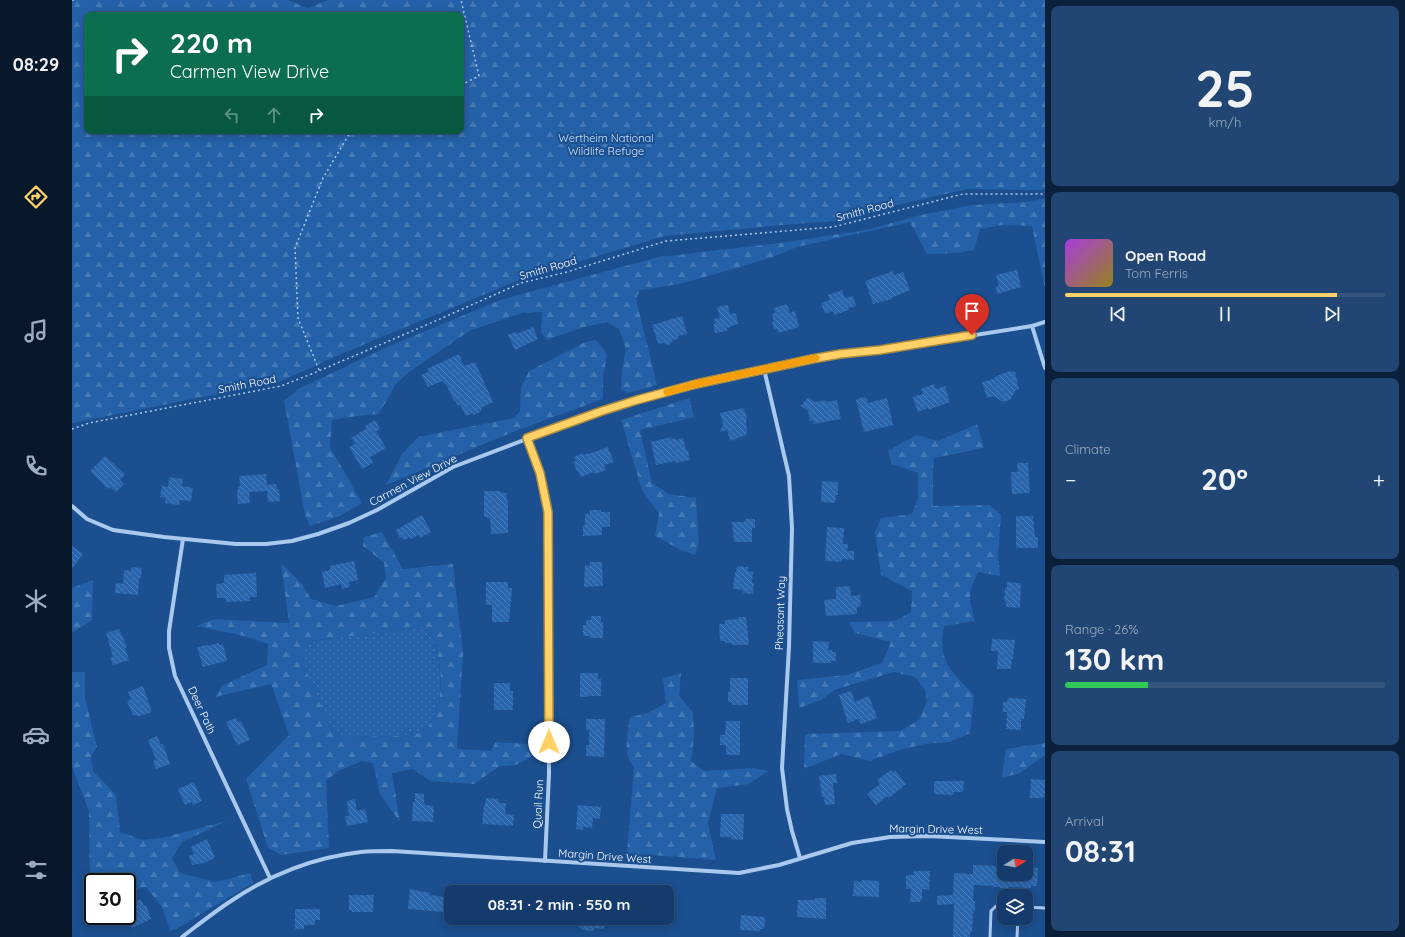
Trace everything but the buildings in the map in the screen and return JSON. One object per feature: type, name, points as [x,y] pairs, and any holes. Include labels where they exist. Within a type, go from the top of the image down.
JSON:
[{"type":"street","name":"Carmen View Drive","points":[[72,506],[87,519],[113,530],[236,544],[266,544],[292,541],[349,523],[377,510],[453,467],[587,416],[637,400],[696,384],[819,357],[880,350],[1032,326],[1045,322]]},
{"type":"street","points":[[1032,326],[1045,368]]},
{"type":"street","name":"Pheasant Way","points":[[764,369],[789,476],[790,488],[792,528],[789,639],[782,768],[787,809],[800,858]]},
{"type":"street","name":"Quail Run","points":[[527,438],[540,473],[548,512],[549,774],[545,861]]},
{"type":"street","name":"Deer Path","points":[[183,539],[169,631],[169,648],[172,662],[176,676],[270,878]]},
{"type":"street","name":"Margin Drive West","points":[[182,937],[231,900],[270,878],[295,868],[339,856],[362,852],[392,851],[739,873],[779,865],[852,843],[890,837],[928,836],[1045,842]]},
{"type":"lane","points":[[990,937],[991,911],[997,906]]},
{"type":"lane","points":[[1033,907],[1045,908]]},
{"type":"lane","points":[[1017,937],[1018,925]]},
{"type":"path","points":[[461,0],[464,12]]},
{"type":"path","points":[[464,13],[479,76],[464,84]]},
{"type":"path","points":[[319,371],[298,318],[295,248],[323,178],[349,134]]},
{"type":"path","name":"Smith Road","points":[[72,429],[89,423],[280,386],[319,371],[521,283],[567,272],[666,240],[832,227],[963,194],[1045,194]]},
{"type":"green space","name":"Wertheim National Wildlife Refuge","points":[[72,0],[287,0],[308,8],[328,0],[1045,0],[1045,189],[967,189],[834,221],[665,236],[524,278],[339,355],[279,382],[72,423]]},
{"type":"green space","points":[[1045,198],[1045,288],[1032,226],[1003,225],[980,229],[974,250],[957,253],[927,254],[910,222],[797,247],[773,257],[679,284],[640,290],[636,299],[657,385],[627,393],[621,389],[622,370],[626,349],[619,329],[607,322],[584,327],[547,340],[541,332],[542,312],[522,313],[469,331],[409,372],[395,385],[378,414],[332,420],[330,447],[362,503],[340,516],[310,526],[305,515],[284,401],[298,389],[387,347],[500,300],[659,257],[787,242],[866,230],[916,216],[972,205],[1027,202]]},
{"type":"green space","points":[[596,340],[607,354],[603,377],[603,399],[518,430],[386,485],[402,454],[418,437],[514,418],[520,411],[521,388],[529,371],[585,342]]},
{"type":"green space","points":[[689,398],[694,417],[640,430],[652,483],[669,494],[696,498],[699,543],[695,555],[679,549],[655,536],[659,514],[642,490],[621,420]]},
{"type":"green space","points":[[977,424],[984,448],[934,458],[933,466],[933,506],[990,505],[1001,515],[998,554],[1000,576],[978,572],[972,586],[970,596],[975,621],[944,626],[942,638],[944,657],[948,665],[974,695],[970,733],[950,742],[924,744],[897,751],[870,761],[841,754],[804,769],[805,734],[900,731],[919,720],[927,701],[925,690],[915,677],[894,672],[834,690],[821,700],[799,708],[797,680],[847,675],[882,663],[891,642],[855,633],[849,622],[895,621],[911,612],[912,591],[881,575],[875,532],[881,518],[912,514],[918,498],[918,473],[892,464],[888,451],[916,435],[938,441]]},
{"type":"green space","points":[[382,532],[403,569],[453,564],[463,654],[457,749],[491,751],[496,742],[528,744],[535,755],[516,765],[500,766],[474,784],[430,781],[413,769],[392,773],[400,822],[380,794],[373,763],[362,761],[338,771],[326,781],[329,848],[281,855],[268,848],[246,779],[289,735],[271,684],[215,697],[223,685],[267,665],[268,644],[244,636],[196,626],[214,619],[289,623],[281,563],[302,584],[311,599],[336,606],[374,597],[386,578],[384,563],[363,546],[364,537]],"holes":[[[417,628],[431,633],[438,654],[441,687],[437,708],[427,728],[422,733],[402,736],[341,737],[329,725],[303,663],[303,648],[307,643],[320,640]]]},
{"type":"green space","points":[[93,580],[92,620],[72,633],[72,588]]},
{"type":"green space","points":[[417,628],[431,633],[439,664],[439,697],[437,708],[430,724],[422,733],[402,736],[341,737],[329,725],[303,663],[303,648],[307,643],[320,640]]},
{"type":"green space","points":[[72,672],[85,672],[85,698],[97,747],[91,756],[93,771],[116,795],[120,832],[143,840],[161,838],[227,821],[182,842],[172,858],[180,873],[216,882],[250,873],[253,883],[176,929],[170,931],[162,907],[146,887],[136,889],[136,873],[90,873],[89,811],[72,767]]},
{"type":"green space","points":[[681,673],[679,696],[693,712],[694,737],[691,761],[704,771],[754,768],[768,771],[749,784],[717,788],[708,823],[716,860],[627,853],[634,767],[630,762],[627,750],[630,717],[648,713],[666,703],[663,678]]},
{"type":"green space","points":[[1045,743],[1045,755],[1020,773],[1002,778],[1006,749]]},
{"type":"slow traffic","points":[[667,392],[696,384],[816,358]]},
{"type":"route","points":[[549,742],[548,512],[540,473],[527,438],[602,411],[696,384],[840,354],[880,350],[972,335]]}]
